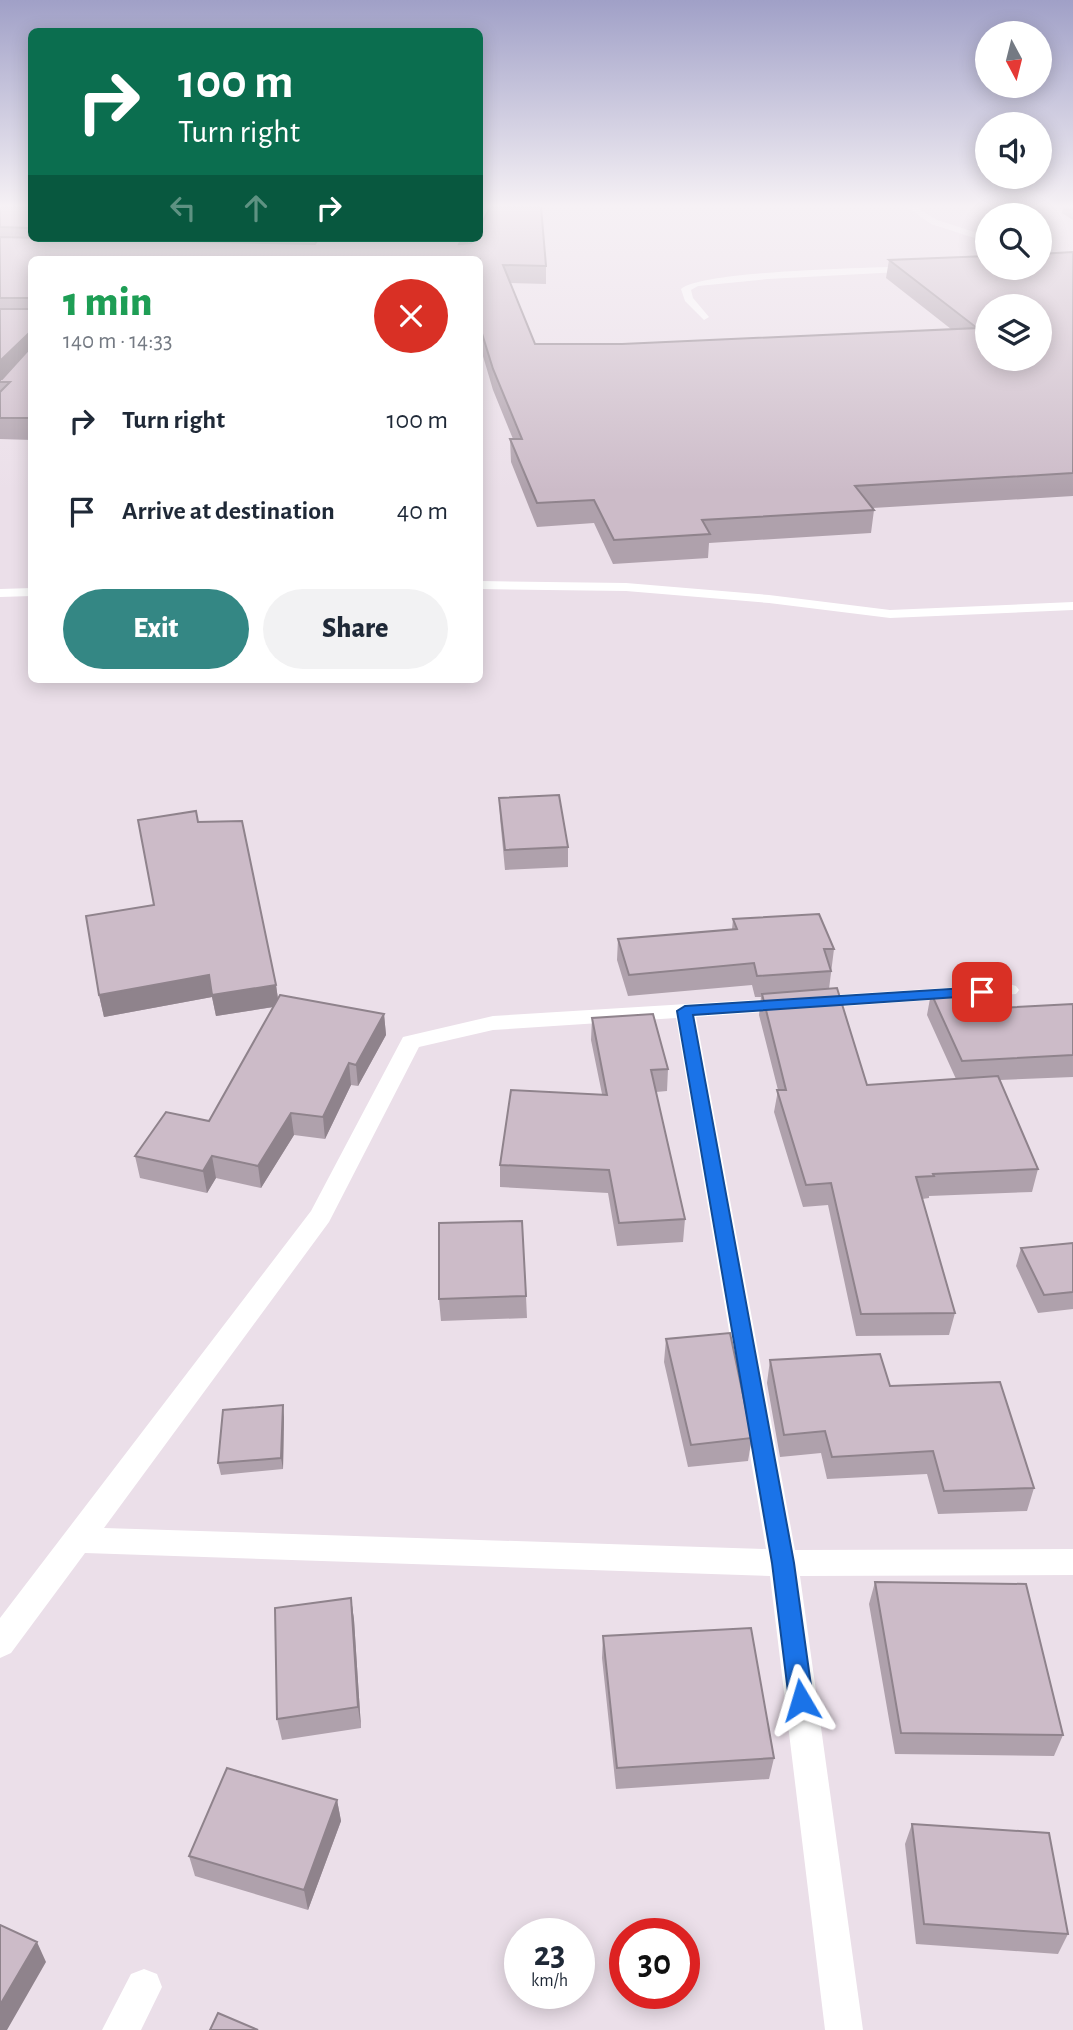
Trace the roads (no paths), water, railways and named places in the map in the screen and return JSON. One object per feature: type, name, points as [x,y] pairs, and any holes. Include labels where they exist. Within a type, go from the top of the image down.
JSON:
[{"type":"street","points":[[690,302],[704,317]]},
{"type":"street","points":[[483,584],[626,586],[769,598],[828,608],[890,614],[1073,606]]},
{"type":"street","points":[[0,593],[28,592]]},
{"type":"street","points":[[0,1643],[320,1216],[411,1042],[493,1023],[1009,990]]},
{"type":"street","points":[[685,1011],[783,1563],[844,2030]]},
{"type":"street","points":[[79,1540],[783,1563],[1073,1562]]},
{"type":"street","points":[[121,2030],[144,1987]]}]
